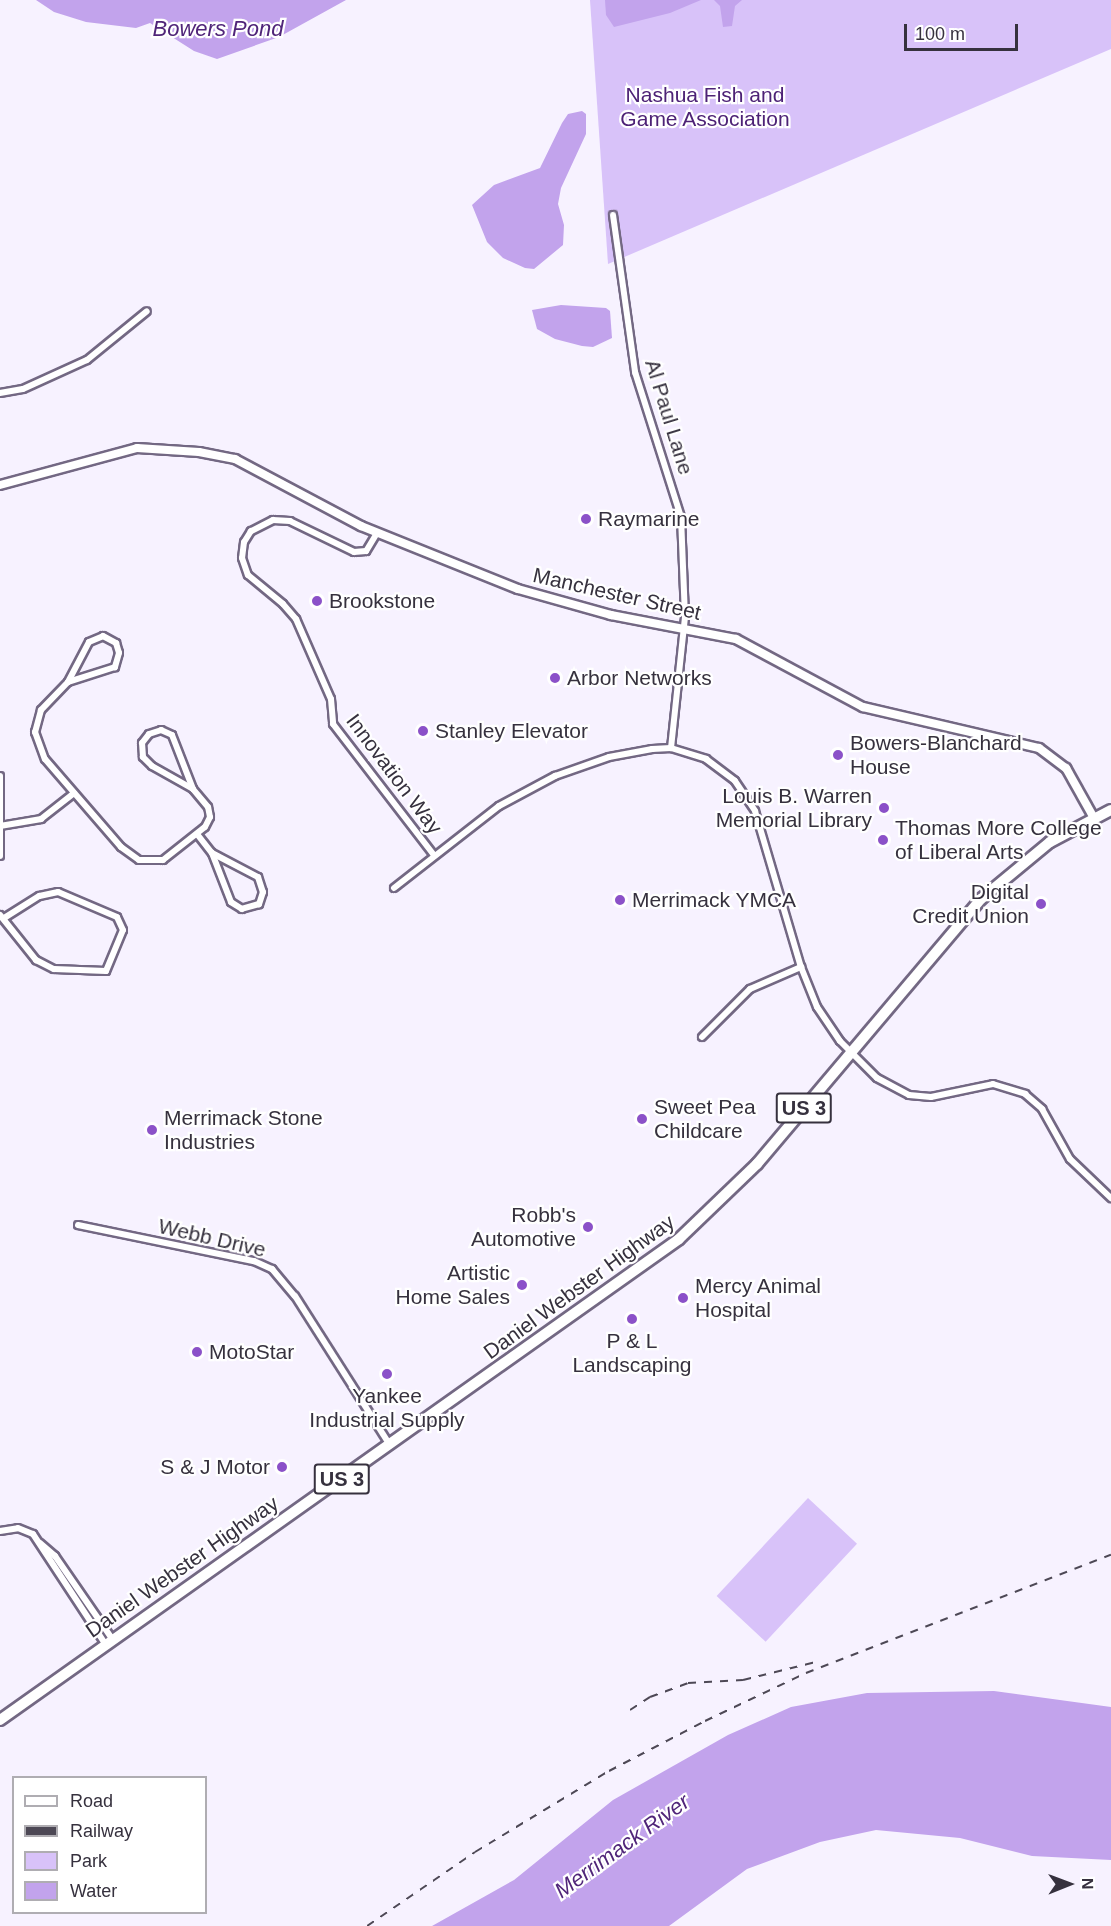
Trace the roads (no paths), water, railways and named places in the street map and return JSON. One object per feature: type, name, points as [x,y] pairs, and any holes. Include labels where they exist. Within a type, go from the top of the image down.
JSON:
[{"type":"main road","name":"Daniel Webster Highway","points":[[0,1720],[679,1239],[748,1173],[995,885],[1050,842],[1111,810]]},
{"type":"street","name":"Al Paul Lane","points":[[613,215],[635,372],[681,517],[684,628],[671,748]]},
{"type":"street","points":[[0,393],[23,389],[87,360],[147,311]]},
{"type":"street","name":"Manchester Street","points":[[0,485],[137,448],[199,452],[235,459],[377,533],[543,598],[684,628],[751,645],[816,685],[863,707],[1039,748],[1066,768],[1094,818]]},
{"type":"street","name":"Innovation Way","points":[[377,533],[366,551],[354,552],[290,521],[273,520],[251,531],[244,542],[242,558],[253,580],[284,603],[296,620],[328,692],[333,724],[434,855]]},
{"type":"street","points":[[68,682],[112,669],[119,657],[116,643],[106,637],[92,639],[68,682],[41,710],[35,732],[42,754],[122,847],[139,860],[163,860],[198,834],[210,817],[208,807],[193,789],[172,735],[161,730],[149,734],[141,750],[147,762],[193,789]]},
{"type":"street","points":[[394,888],[499,806],[543,781],[609,757],[671,748],[722,769],[746,795],[761,828],[801,967],[825,1020],[851,1052],[877,1078],[909,1095],[931,1097],[993,1084],[1025,1094],[1042,1109],[1070,1159],[1111,1198]]},
{"type":"street","points":[[0,777],[0,856]]},
{"type":"street","points":[[1,826],[41,819],[74,793]]},
{"type":"street","points":[[198,834],[212,853],[231,902],[242,909],[259,904],[263,892],[258,877],[212,853]]},
{"type":"street","points":[[58,892],[117,917],[123,930],[106,971],[54,969],[36,960],[2,916],[39,896],[58,892]]},
{"type":"street","points":[[702,1037],[750,989],[801,967]]},
{"type":"street","name":"Webb Drive","points":[[78,1226],[254,1261],[272,1269],[295,1296],[391,1445]]},
{"type":"street","points":[[0,1531],[27,1530],[55,1556],[110,1642]]},
{"type":"water","name":"Bowers Pond","points":[[36,0],[346,0],[279,37],[217,59],[194,51],[150,23],[136,28],[86,22],[54,12]]},
{"type":"water","points":[[605,0],[701,0],[670,13],[614,27],[606,15]]},
{"type":"water","points":[[714,0],[742,0],[735,6],[732,26],[723,27],[720,6]]},
{"type":"water","points":[[582,111],[586,114],[586,134],[561,188],[558,204],[564,225],[563,245],[534,269],[525,268],[503,258],[487,242],[472,205],[494,185],[540,168],[568,114]]},
{"type":"water","points":[[561,305],[606,308],[610,311],[612,338],[593,347],[582,346],[555,339],[537,329],[532,310]]},
{"type":"water","name":"Merrimack River","points":[[994,1691],[1111,1707],[1111,1860],[1032,1856],[960,1838],[876,1830],[820,1842],[747,1869],[669,1926],[432,1926],[514,1880],[613,1800],[728,1735],[791,1707],[867,1693]]},
{"type":"railway","points":[[367,1926],[475,1852],[609,1771],[705,1721],[806,1673],[1111,1555]]},
{"type":"railway","points":[[630,1710],[650,1697],[688,1683],[743,1680],[816,1662]]},
{"type":"place","name":"Raymarine","points":[[586,519]]},
{"type":"place","name":"Brookstone","points":[[317,601]]},
{"type":"place","name":"Arbor Networks","points":[[555,678]]},
{"type":"place","name":"Stanley Elevator","points":[[423,731]]},
{"type":"place","name":"Bowers-Blanchard House","points":[[838,755]]},
{"type":"place","name":"Louis B. Warren Memorial Library","points":[[884,808]]},
{"type":"place","name":"Thomas More College of Liberal Arts","points":[[883,840]]},
{"type":"place","name":"Merrimack YMCA","points":[[620,900]]},
{"type":"place","name":"Digital Credit Union","points":[[1041,904]]},
{"type":"place","name":"Sweet Pea Childcare","points":[[642,1119]]},
{"type":"place","name":"Merrimack Stone Industries","points":[[152,1130]]},
{"type":"place","name":"Robb's Automotive","points":[[588,1227]]},
{"type":"place","name":"Artistic Home Sales","points":[[522,1285]]},
{"type":"place","name":"Mercy Animal Hospital","points":[[683,1298]]},
{"type":"place","name":"P & L Landscaping","points":[[632,1319]]},
{"type":"place","name":"MotoStar","points":[[197,1352]]},
{"type":"place","name":"Yankee Industrial Supply","points":[[387,1374]]},
{"type":"place","name":"S & J Motor","points":[[282,1467]]},
{"type":"park label","name":"Nashua Fish and Game Association","points":[[705,107]]}]
